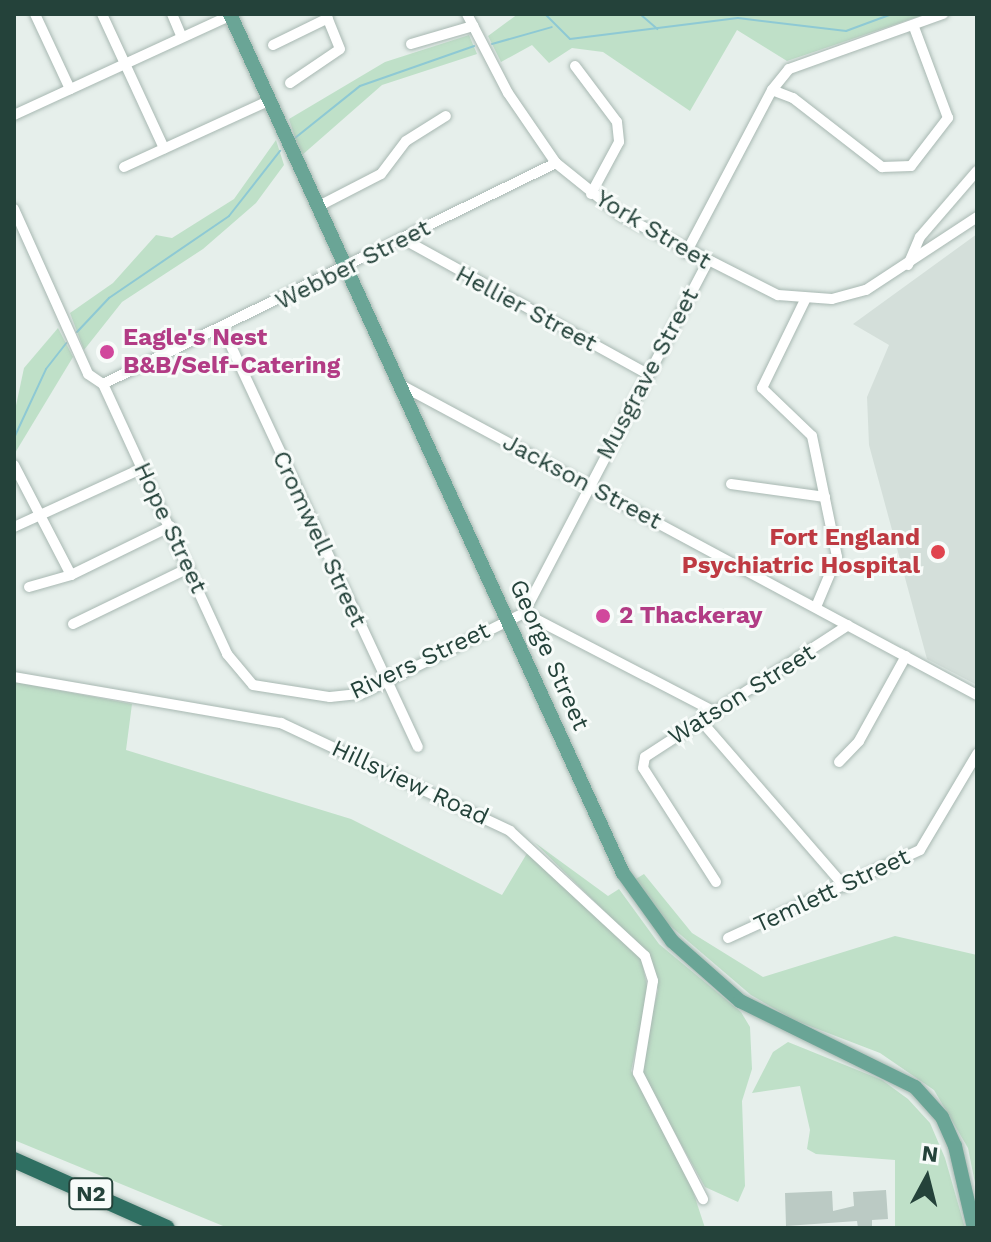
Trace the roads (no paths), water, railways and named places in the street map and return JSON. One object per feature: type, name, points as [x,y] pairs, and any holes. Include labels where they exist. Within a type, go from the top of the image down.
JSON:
[{"type":"highway","name":"N2","points":[[14,1160],[167,1228]]},
{"type":"main road","name":"George Street","points":[[232,15],[268,101],[623,873],[672,941],[740,1001],[915,1087],[942,1117],[966,1190],[974,1228]]},
{"type":"street","points":[[35,14],[70,89]]},
{"type":"street","points":[[102,14],[164,148]]},
{"type":"street","points":[[172,14],[182,37]]},
{"type":"street","name":"York Street","points":[[467,14],[508,93],[556,163],[591,194],[686,253],[778,295],[805,300],[832,299],[866,290],[908,267],[977,217]]},
{"type":"street","points":[[686,253],[772,90],[807,59],[914,27],[943,14]]},
{"type":"street","points":[[14,115],[232,15]]},
{"type":"street","points":[[273,45],[327,16],[340,49],[290,83]]},
{"type":"street","points":[[411,44],[473,26]]},
{"type":"street","points":[[772,90],[793,98],[882,167],[911,166],[948,118],[914,27]]},
{"type":"street","points":[[575,66],[617,122],[619,142],[591,194]]},
{"type":"street","points":[[124,167],[268,101]]},
{"type":"street","points":[[317,207],[381,174],[406,141],[446,116]]},
{"type":"street","name":"Webber Street","points":[[103,384],[347,271],[556,163]]},
{"type":"street","points":[[908,267],[920,237],[977,171]]},
{"type":"street","name":"Hope Street","points":[[14,209],[88,374],[103,384],[238,673]]},
{"type":"street","name":"Hellier Street","points":[[405,240],[648,374]]},
{"type":"street","name":"Musgrave Street","points":[[524,613],[707,263]]},
{"type":"street","points":[[805,300],[762,388],[769,401],[809,430],[837,557],[816,607]]},
{"type":"street","name":"Cromwell Street","points":[[223,329],[385,682],[418,747]]},
{"type":"street","name":"Jackson Street","points":[[397,383],[977,695]]},
{"type":"street","points":[[14,465],[71,575]]},
{"type":"street","points":[[14,527],[143,468]]},
{"type":"street","points":[[731,484],[825,497]]},
{"type":"street","points":[[29,587],[71,575],[171,526]]},
{"type":"street","points":[[73,624],[189,568]]},
{"type":"street","points":[[524,613],[717,713]]},
{"type":"street","name":"Rivers Street","points":[[238,673],[253,685],[330,697],[361,694],[524,613]]},
{"type":"street","name":"Watson Street","points":[[716,882],[643,768],[650,752],[717,713],[848,625]]},
{"type":"street","points":[[839,762],[859,741],[906,656]]},
{"type":"street","name":"Hillsview Road","points":[[14,677],[281,723],[422,785],[510,831],[645,956],[653,981],[638,1073],[703,1199]]},
{"type":"street","points":[[702,722],[845,887]]},
{"type":"street","name":"Temlett Street","points":[[728,938],[845,887],[929,842],[977,754]]},
{"type":"waterway","points":[[545,14],[570,39],[738,18],[846,31],[892,14]]},
{"type":"waterway","points":[[640,14],[657,29]]},
{"type":"waterway","points":[[492,44],[552,27]]},
{"type":"waterway","points":[[295,138],[360,86],[474,46]]},
{"type":"waterway","points":[[77,332],[109,298],[229,216],[280,151]]},
{"type":"waterway","points":[[14,438],[46,369],[66,343]]},
{"type":"place","name":"Eagle's Nest B&B/Self-Catering","points":[[107,352]]},
{"type":"place","name":"Fort England Psychiatric Hospital","points":[[938,552]]},
{"type":"place","name":"2 Thackeray","points":[[603,616]]}]
